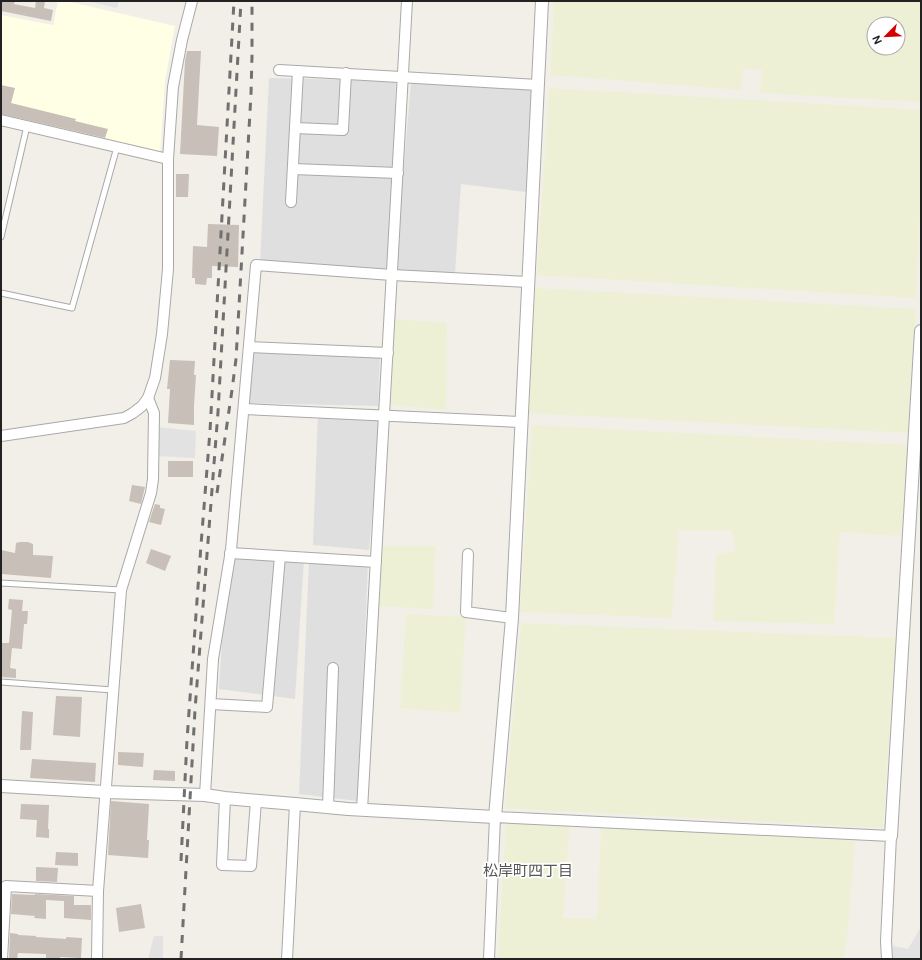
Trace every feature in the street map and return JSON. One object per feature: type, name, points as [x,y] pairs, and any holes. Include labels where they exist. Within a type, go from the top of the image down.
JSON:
[{"type":"street","points":[[1,436],[124,418],[142,406],[148,398],[155,378],[162,334],[168,269],[168,159],[173,87],[182,40],[192,1]]},
{"type":"street","points":[[362,810],[407,1]]},
{"type":"street","points":[[489,959],[495,817],[512,618],[542,1]]},
{"type":"street","points":[[279,70],[404,76],[538,85]]},
{"type":"street","points":[[291,202],[298,71]]},
{"type":"street","points":[[295,128],[343,130],[346,73]]},
{"type":"street","points":[[1,120],[168,159]]},
{"type":"street","points":[[293,169],[398,174]]},
{"type":"street","points":[[205,795],[213,659],[230,553],[256,265],[392,275],[528,282]]},
{"type":"street","points":[[887,959],[886,941],[891,836],[921,331]]},
{"type":"street","points":[[249,347],[388,353]]},
{"type":"street","points":[[97,959],[98,890],[121,590],[150,493],[152,479],[154,413],[148,398]]},
{"type":"street","points":[[244,409],[521,422]]},
{"type":"street","points":[[230,553],[376,562]]},
{"type":"street","points":[[468,554],[466,612],[512,618]]},
{"type":"street","points":[[210,704],[267,707],[280,556]]},
{"type":"street","points":[[328,807],[333,668]]},
{"type":"street","points":[[1,786],[105,792],[205,795],[362,810],[891,836]]},
{"type":"street","points":[[224,798],[222,865],[251,866],[256,801]]},
{"type":"street","points":[[287,959],[295,804]]},
{"type":"street","points":[[2,959],[6,886],[98,890]]},
{"type":"lane","points":[[1,238],[28,126]]},
{"type":"lane","points":[[1,293],[72,308],[117,147]]},
{"type":"lane","points":[[1,583],[121,590]]},
{"type":"lane","points":[[1,682],[113,690]]},
{"type":"shaded area","points":[[58,1],[66,1],[175,26],[165,81],[160,154],[1,115],[1,15],[53,25]]},
{"type":"shaded area","points":[[91,1],[119,1],[117,8]]},
{"type":"shaded area","points":[[554,1],[921,1],[921,102],[760,93],[762,70],[743,69],[741,90],[550,75]]},
{"type":"shaded area","points":[[269,78],[396,81],[389,272],[260,264]]},
{"type":"shaded area","points":[[411,83],[532,87],[526,192],[461,184],[455,274],[401,272],[395,268]]},
{"type":"shaded area","points":[[549,88],[921,110],[921,189],[916,298],[537,275]]},
{"type":"shaded area","points":[[535,288],[916,309],[908,433],[527,413]]},
{"type":"shaded area","points":[[394,319],[447,323],[446,410],[391,405]]},
{"type":"shaded area","points":[[254,349],[380,355],[378,406],[248,403]]},
{"type":"shaded area","points":[[318,412],[381,416],[369,550],[313,545]]},
{"type":"shaded area","points":[[532,425],[908,445],[901,536],[840,532],[834,624],[713,621],[716,555],[735,551],[732,530],[679,530],[672,618],[520,612]]},
{"type":"shaded area","points":[[157,427],[196,431],[195,458],[156,456]]},
{"type":"shaded area","points":[[380,546],[436,546],[433,609],[378,606]]},
{"type":"shaded area","points":[[304,558],[295,699],[219,689],[222,641],[233,559]]},
{"type":"shaded area","points":[[309,561],[368,563],[358,801],[299,794]]},
{"type":"shaded area","points":[[406,614],[466,617],[460,713],[400,708]]},
{"type":"shaded area","points":[[521,623],[896,638],[883,828],[505,808]]},
{"type":"shaded area","points":[[506,820],[570,823],[563,918],[597,919],[601,825],[855,841],[848,930],[844,959],[498,959]]},
{"type":"shaded area","points":[[921,927],[921,959],[892,959],[893,946],[908,949]]},
{"type":"shaded area","points":[[154,936],[163,936],[163,959],[148,959]]},
{"type":"building","points":[[1,1],[15,1],[14,4],[35,8],[36,1],[45,1],[44,8],[53,10],[51,21],[1,11]]},
{"type":"building","points":[[187,51],[201,51],[197,125],[219,127],[217,156],[180,154],[185,61]]},
{"type":"building","points":[[1,85],[15,88],[11,103],[76,119],[75,121],[108,129],[105,138],[1,114]]},
{"type":"building","points":[[176,174],[189,174],[188,197],[176,197]]},
{"type":"building","points":[[208,224],[239,225],[238,267],[212,266],[212,278],[207,278],[206,285],[195,284],[195,278],[192,278],[193,246],[207,247]]},
{"type":"building","points":[[170,360],[195,361],[194,375],[196,375],[194,425],[168,423],[170,389],[167,389]]},
{"type":"building","points":[[168,461],[193,461],[193,477],[168,477]]},
{"type":"building","points":[[132,485],[145,487],[141,504],[129,501]]},
{"type":"building","points":[[155,504],[160,505],[160,508],[165,509],[161,525],[149,522]]},
{"type":"building","points":[[28,542],[33,544],[33,555],[53,556],[51,578],[1,574],[1,550],[15,553],[16,543]]},
{"type":"building","points":[[151,549],[171,556],[165,571],[146,563]]},
{"type":"building","points":[[9,599],[23,600],[22,611],[28,611],[27,624],[24,624],[22,649],[12,648],[10,668],[16,669],[16,678],[1,677],[1,643],[9,643],[12,610],[8,609]]},
{"type":"building","points":[[56,696],[82,697],[80,737],[53,735]]},
{"type":"building","points":[[22,711],[33,712],[31,750],[20,750]]},
{"type":"building","points":[[118,752],[144,753],[143,767],[118,765]]},
{"type":"building","points":[[32,759],[96,763],[95,782],[30,778]]},
{"type":"building","points":[[154,770],[175,771],[175,781],[153,780]]},
{"type":"building","points":[[111,801],[149,804],[147,840],[149,840],[148,858],[108,855]]},
{"type":"building","points":[[21,804],[49,805],[49,838],[36,837],[37,820],[20,819]]},
{"type":"building","points":[[56,852],[78,853],[78,866],[55,865]]},
{"type":"building","points":[[36,867],[58,868],[57,882],[36,881]]},
{"type":"building","points":[[12,894],[74,896],[74,905],[91,905],[91,920],[64,918],[64,901],[46,900],[46,919],[34,918],[35,916],[11,914]]},
{"type":"building","points":[[141,904],[145,928],[119,932],[116,908]]},
{"type":"building","points":[[10,933],[36,937],[66,939],[66,937],[82,938],[81,958],[60,957],[60,959],[46,959],[46,954],[18,953],[17,959],[9,959]]},
{"type":"railway","points":[[181,861],[187,740],[210,431],[234,1]]},
{"type":"railway","points":[[181,959],[195,710],[218,412],[241,1]]},
{"type":"railway","points":[[217,493],[236,359],[251,94],[252,1]]},
{"type":"district","name":"松岸町四丁目","points":[[528,871]]}]
